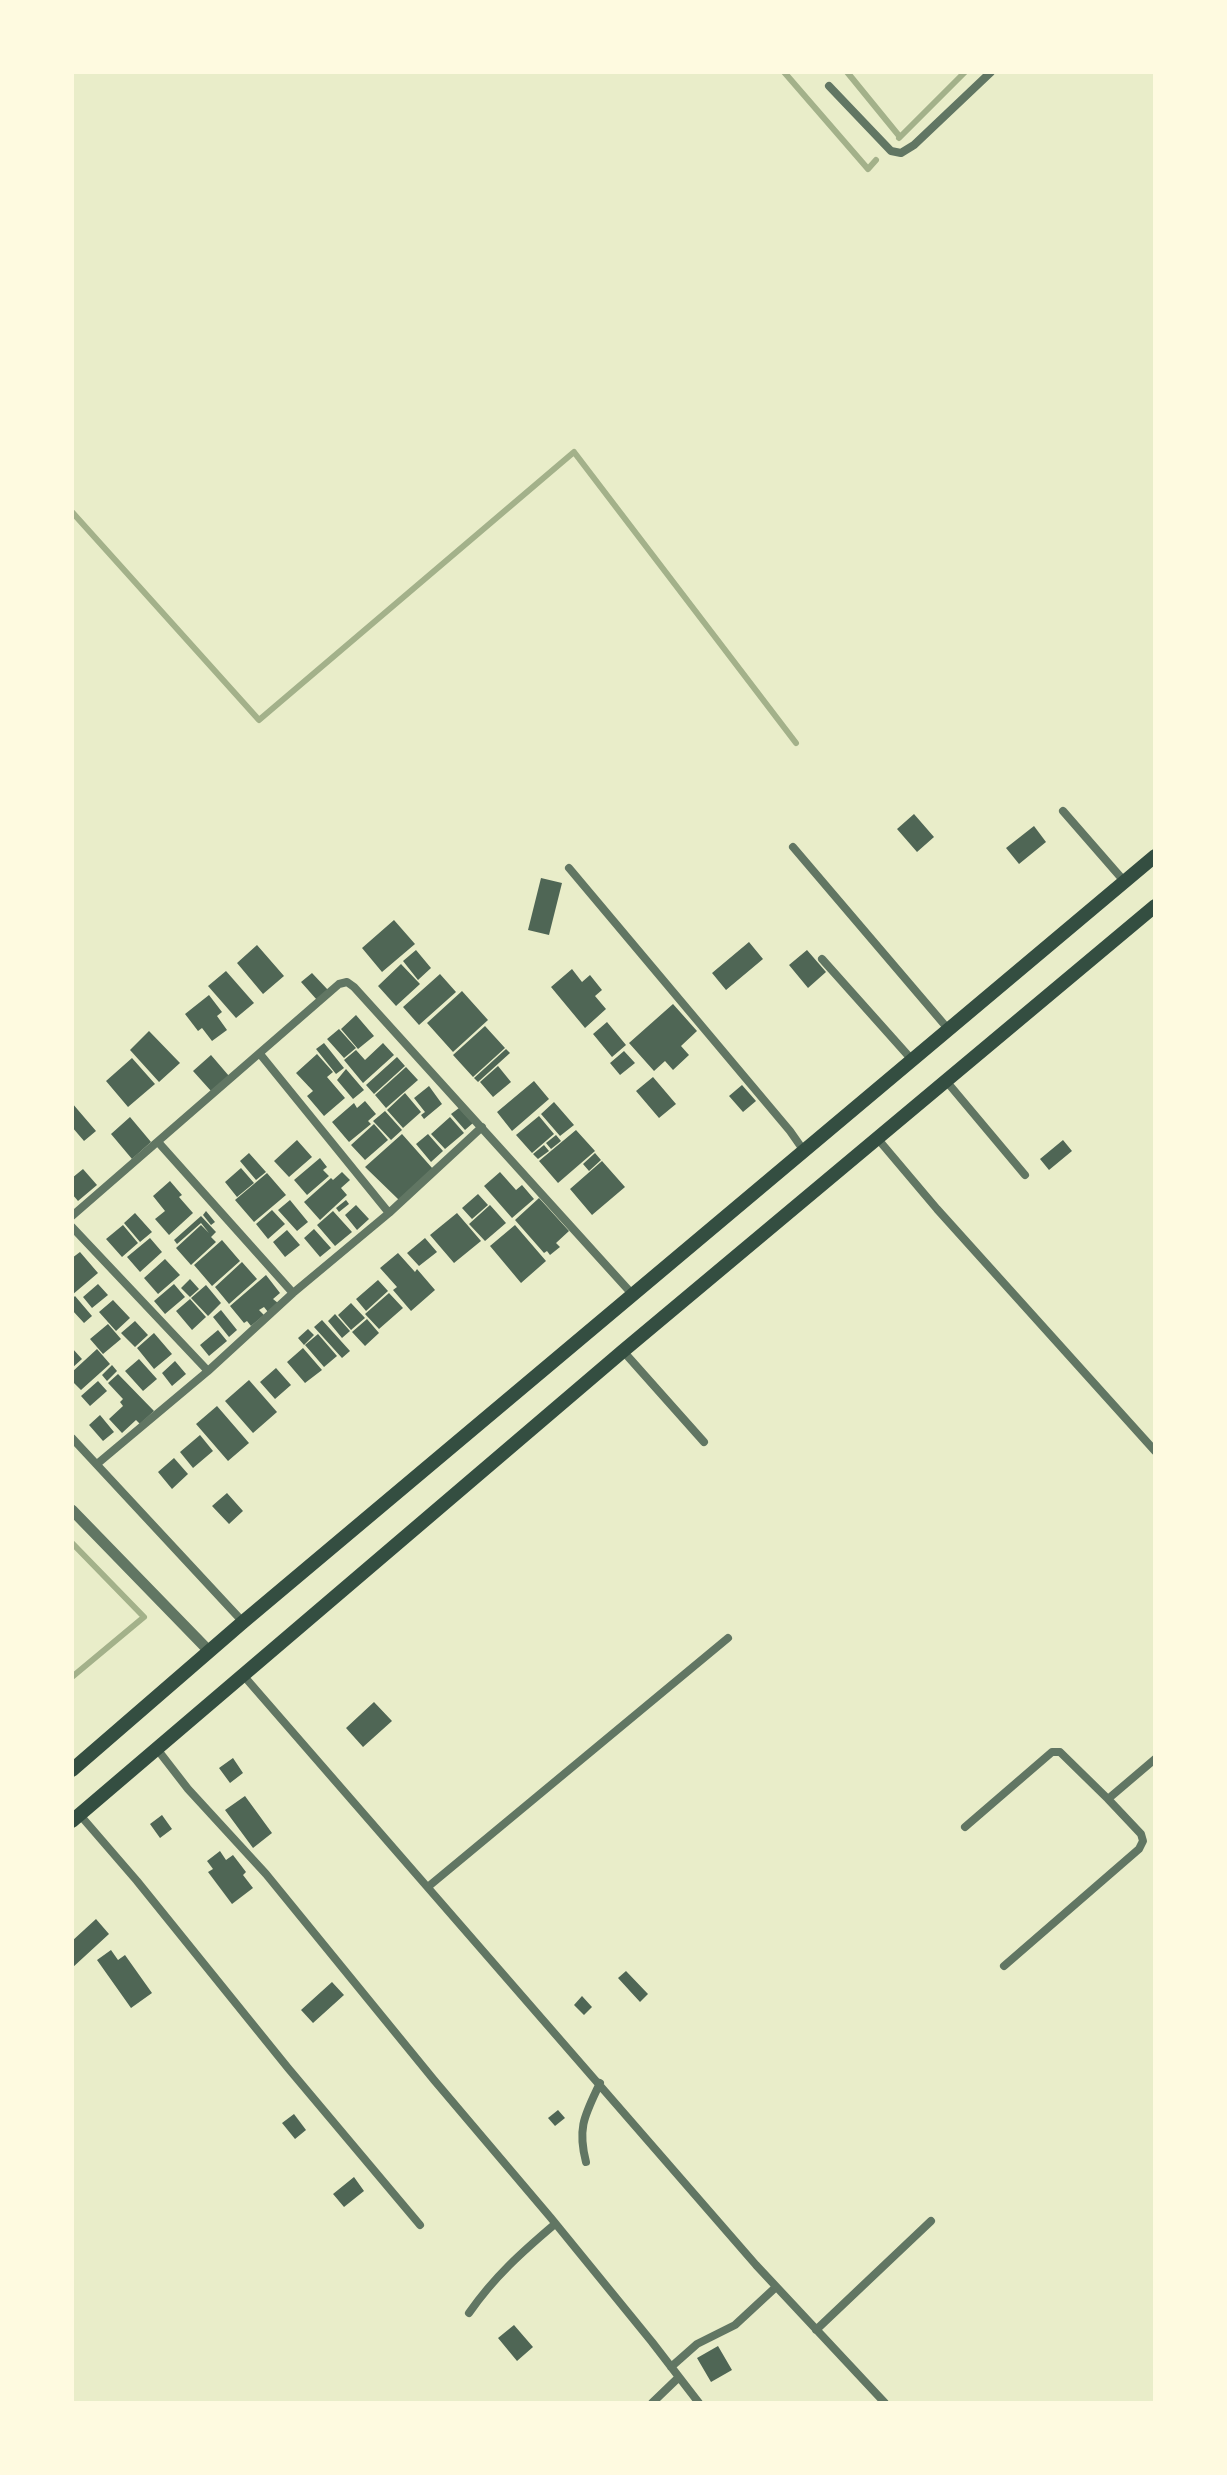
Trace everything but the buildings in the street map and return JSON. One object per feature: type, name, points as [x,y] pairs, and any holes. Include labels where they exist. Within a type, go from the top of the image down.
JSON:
[{"type":"highway","points":[[72,1770],[243,1622],[1155,856]]},
{"type":"highway","points":[[76,1818],[623,1351],[1155,906]]},
{"type":"street","points":[[829,86],[891,151],[901,153],[914,145],[991,72]]},
{"type":"street","points":[[1066,815],[1124,881]]},
{"type":"street","points":[[793,847],[949,1031]]},
{"type":"street","points":[[569,868],[805,1152]]},
{"type":"street","points":[[822,959],[913,1061]]},
{"type":"street","points":[[72,1216],[339,984],[347,982],[633,1295]]},
{"type":"street","points":[[260,1054],[389,1213]]},
{"type":"street","points":[[947,1082],[1025,1175]]},
{"type":"street","points":[[97,1464],[389,1213],[482,1127]]},
{"type":"street","points":[[877,1138],[1155,1451]]},
{"type":"street","points":[[158,1142],[293,1293]]},
{"type":"street","points":[[72,1227],[208,1371]]},
{"type":"street","points":[[623,1351],[704,1442]]},
{"type":"street","points":[[1146,1441],[1155,1434]]},
{"type":"street","points":[[72,1438],[243,1622]]},
{"type":"street","points":[[72,1510],[209,1651]]},
{"type":"street","points":[[429,1886],[728,1638]]},
{"type":"street","points":[[243,1675],[776,2287],[885,2403]]},
{"type":"street","points":[[157,1749],[188,1789],[266,1874],[699,2403]]},
{"type":"street","points":[[965,1827],[1047,1755],[1060,1752],[1141,1834],[1143,1841],[1139,1849],[1004,1966]]},
{"type":"street","points":[[1108,1799],[1155,1759]]},
{"type":"street","points":[[76,1818],[137,1881],[420,2225]]},
{"type":"street","points":[[586,2162],[580,2140],[586,2114],[600,2083]]},
{"type":"street","points":[[816,2330],[931,2221]]},
{"type":"street","points":[[469,2313],[489,2285],[555,2224]]},
{"type":"street","points":[[671,2367],[697,2344],[735,2325],[776,2287]]},
{"type":"street","points":[[652,2403],[678,2378]]},
{"type":"waterway","points":[[784,72],[868,169],[876,160]]},
{"type":"waterway","points":[[847,72],[900,137]]},
{"type":"waterway","points":[[899,138],[965,72]]},
{"type":"waterway","points":[[72,512],[259,720],[574,452],[796,743]]},
{"type":"waterway","points":[[72,1543],[144,1617],[72,1677]]}]
